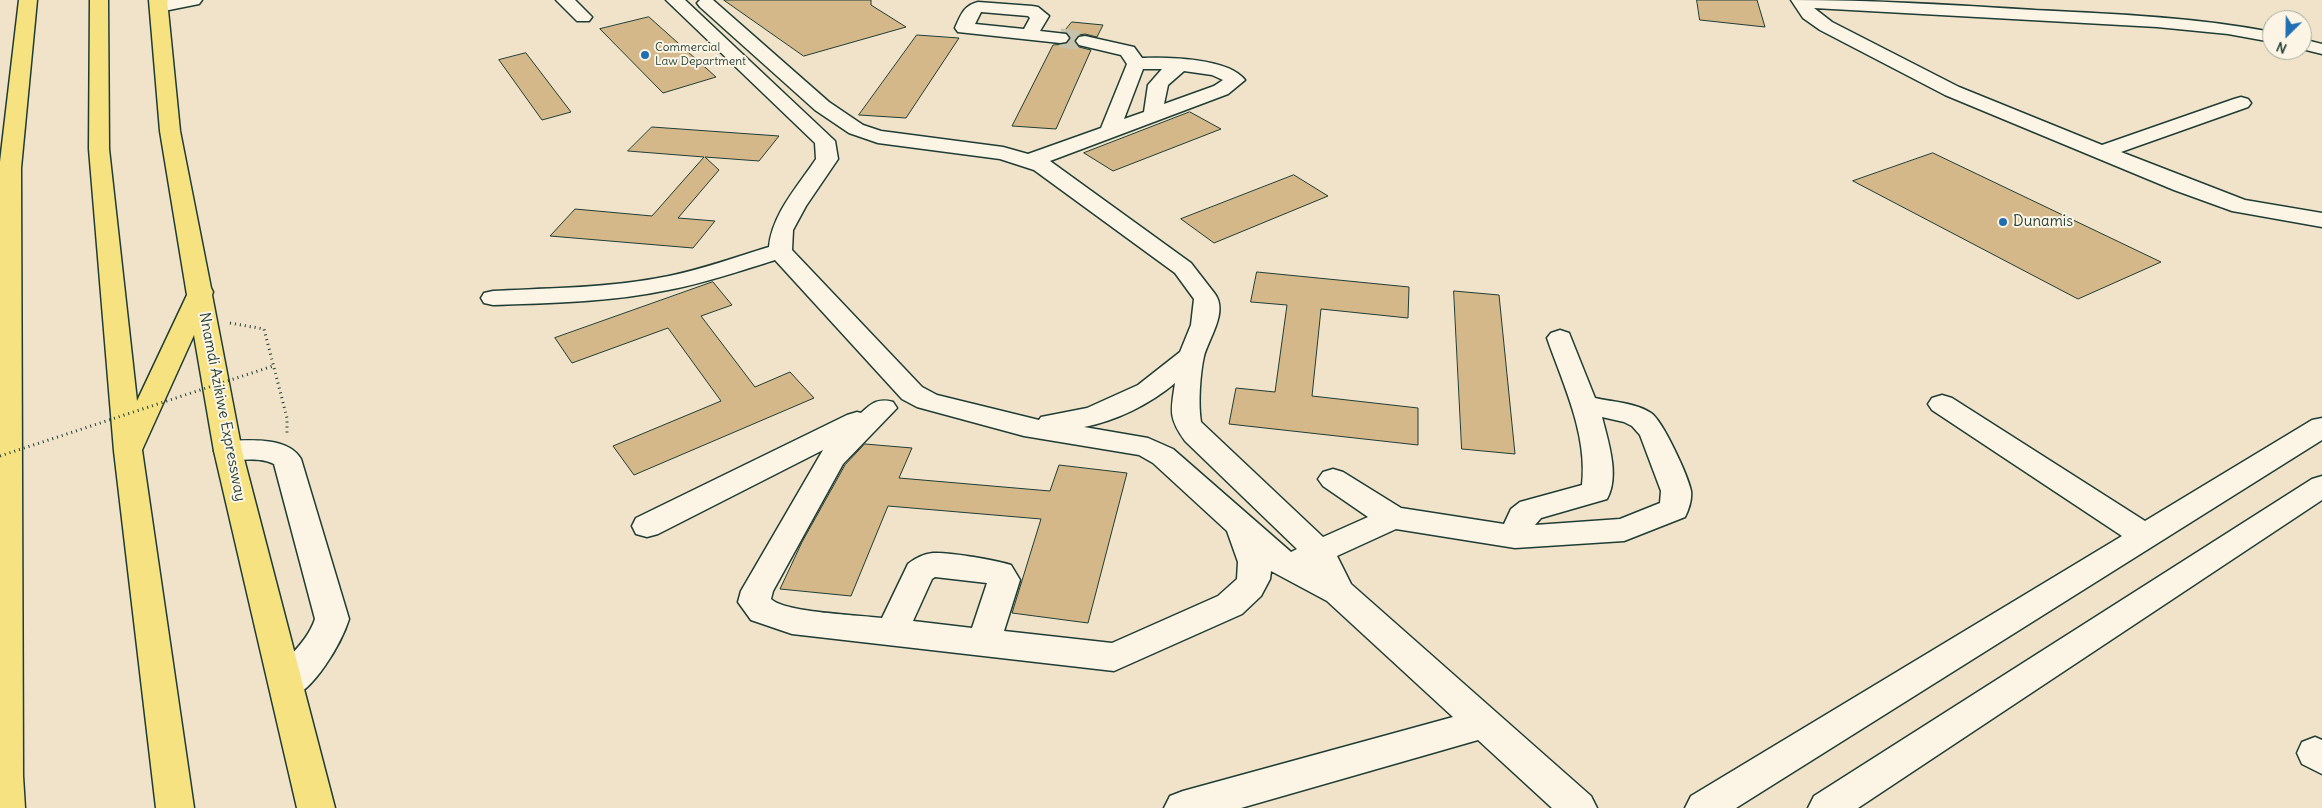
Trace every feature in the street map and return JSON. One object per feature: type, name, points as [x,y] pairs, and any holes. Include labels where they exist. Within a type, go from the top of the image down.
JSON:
[{"type":"highway","points":[[4,782],[10,168],[28,0]]},
{"type":"highway","points":[[98,0],[99,149],[128,451],[175,808]]},
{"type":"highway","name":"Nnamdi Azikiwe Expressway","points":[[159,4],[170,131],[201,292],[228,451],[316,808]]},
{"type":"highway","points":[[128,451],[201,292]]},
{"type":"street","points":[[159,4],[193,0]]},
{"type":"street","points":[[565,0],[583,17]]},
{"type":"street","points":[[675,0],[825,141],[827,159],[795,206],[782,230],[780,251],[912,393],[943,407],[1024,427],[1124,442],[1148,448],[1163,456],[1286,566],[1338,592],[1578,808]]},
{"type":"street","points":[[702,0],[822,106],[856,129],[878,137],[1003,153],[1042,165],[1183,268],[1206,299],[1204,325],[1191,356],[1185,410],[1187,423],[1195,434],[1319,552],[1338,592]]},
{"type":"street","points":[[1800,1],[2157,22],[2228,29],[2262,35]]},
{"type":"street","points":[[1800,1],[1809,14],[1826,26],[1952,91],[2182,185],[2240,206],[2322,220]]},
{"type":"street","points":[[2134,5],[2157,22]]},
{"type":"street","points":[[1032,30],[1040,16],[1032,11],[978,7],[971,11],[964,28],[1032,30],[1060,38]]},
{"type":"street","points":[[1085,41],[1128,51],[1136,64]]},
{"type":"street","points":[[1029,161],[1221,90],[1236,80],[1222,73],[1180,65],[1150,62],[1136,64]]},
{"type":"street","points":[[1109,132],[1136,64]]},
{"type":"street","points":[[1154,115],[1155,88],[1160,80],[1180,65]]},
{"type":"street","points":[[2102,152],[2241,103]]},
{"type":"street","points":[[493,298],[614,292],[653,286],[689,279],[780,251]]},
{"type":"street","points":[[1515,537],[1522,517],[1531,510],[1596,492],[1599,482],[1593,434],[1560,338]]},
{"type":"street","points":[[1024,427],[1093,416],[1148,392],[1191,356]]},
{"type":"street","points":[[647,526],[912,393]]},
{"type":"street","points":[[1333,479],[1392,518],[1515,537],[1624,530],[1674,509],[1676,491],[1653,432],[1642,420],[1632,415],[1582,404]]},
{"type":"street","points":[[1942,404],[2145,536]]},
{"type":"street","points":[[883,408],[832,458],[757,591],[754,602],[763,611],[792,622],[1114,657],[1230,605],[1243,596],[1252,583],[1257,570],[1240,525]]},
{"type":"street","points":[[1704,808],[2145,536],[2318,435]]},
{"type":"street","points":[[228,451],[262,449],[276,452],[287,459],[332,618],[328,634],[320,648],[286,685]]},
{"type":"street","points":[[1827,808],[2315,500]]},
{"type":"street","points":[[1286,566],[1392,518]]},
{"type":"street","points":[[892,632],[919,572],[926,567],[934,565],[1000,573],[1004,580],[984,642]]},
{"type":"street","points":[[1183,808],[1484,723]]},
{"type":"path","points":[[205,319],[264,329],[287,418]]},
{"type":"path","points":[[0,456],[273,366]]},
{"type":"building","points":[[724,0],[871,0],[871,5],[906,27],[804,56]]},
{"type":"building","points":[[1697,0],[1757,0],[1765,27],[1700,20]]},
{"type":"building","points":[[649,17],[716,77],[663,93],[600,29]]},
{"type":"building","points":[[1072,22],[1103,25],[1097,37],[1085,34],[1079,35],[1074,40],[1079,47],[1091,50],[1056,129],[1012,126],[1053,45],[1066,44],[1070,39],[1068,33],[1064,32]]},
{"type":"building","points":[[917,35],[959,38],[906,118],[859,115]]},
{"type":"building","points":[[526,53],[571,112],[542,120],[499,60]]},
{"type":"building","points":[[1190,112],[1221,129],[1113,171],[1084,153]]},
{"type":"building","points":[[652,127],[779,136],[759,161],[705,157],[719,170],[678,218],[715,221],[693,248],[550,236],[575,209],[652,216],[704,157],[628,151]]},
{"type":"building","name":"Dunamis","points":[[1933,153],[2161,262],[2078,299],[1853,181]]},
{"type":"building","points":[[1294,175],[1328,196],[1214,243],[1181,219]]},
{"type":"building","points":[[1257,272],[1409,287],[1408,318],[1321,309],[1312,396],[1418,408],[1418,445],[1229,424],[1236,388],[1275,392],[1287,305],[1251,302]]},
{"type":"building","points":[[713,282],[732,305],[701,316],[755,387],[790,372],[814,398],[634,475],[613,446],[721,401],[668,328],[572,363],[555,338]]},
{"type":"building","points":[[1454,291],[1499,295],[1515,454],[1462,449]]},
{"type":"building","points":[[865,444],[912,448],[899,478],[1050,491],[1059,465],[1127,473],[1088,623],[1012,613],[1041,519],[888,506],[851,596],[780,589],[802,542],[845,465]]},
{"type":"tunnel","points":[[1060,38],[1085,41]]},
{"type":"place","name":"Commercial Law Department","points":[[645,55]]},
{"type":"place","name":"Dunamis","points":[[2003,222]]}]
